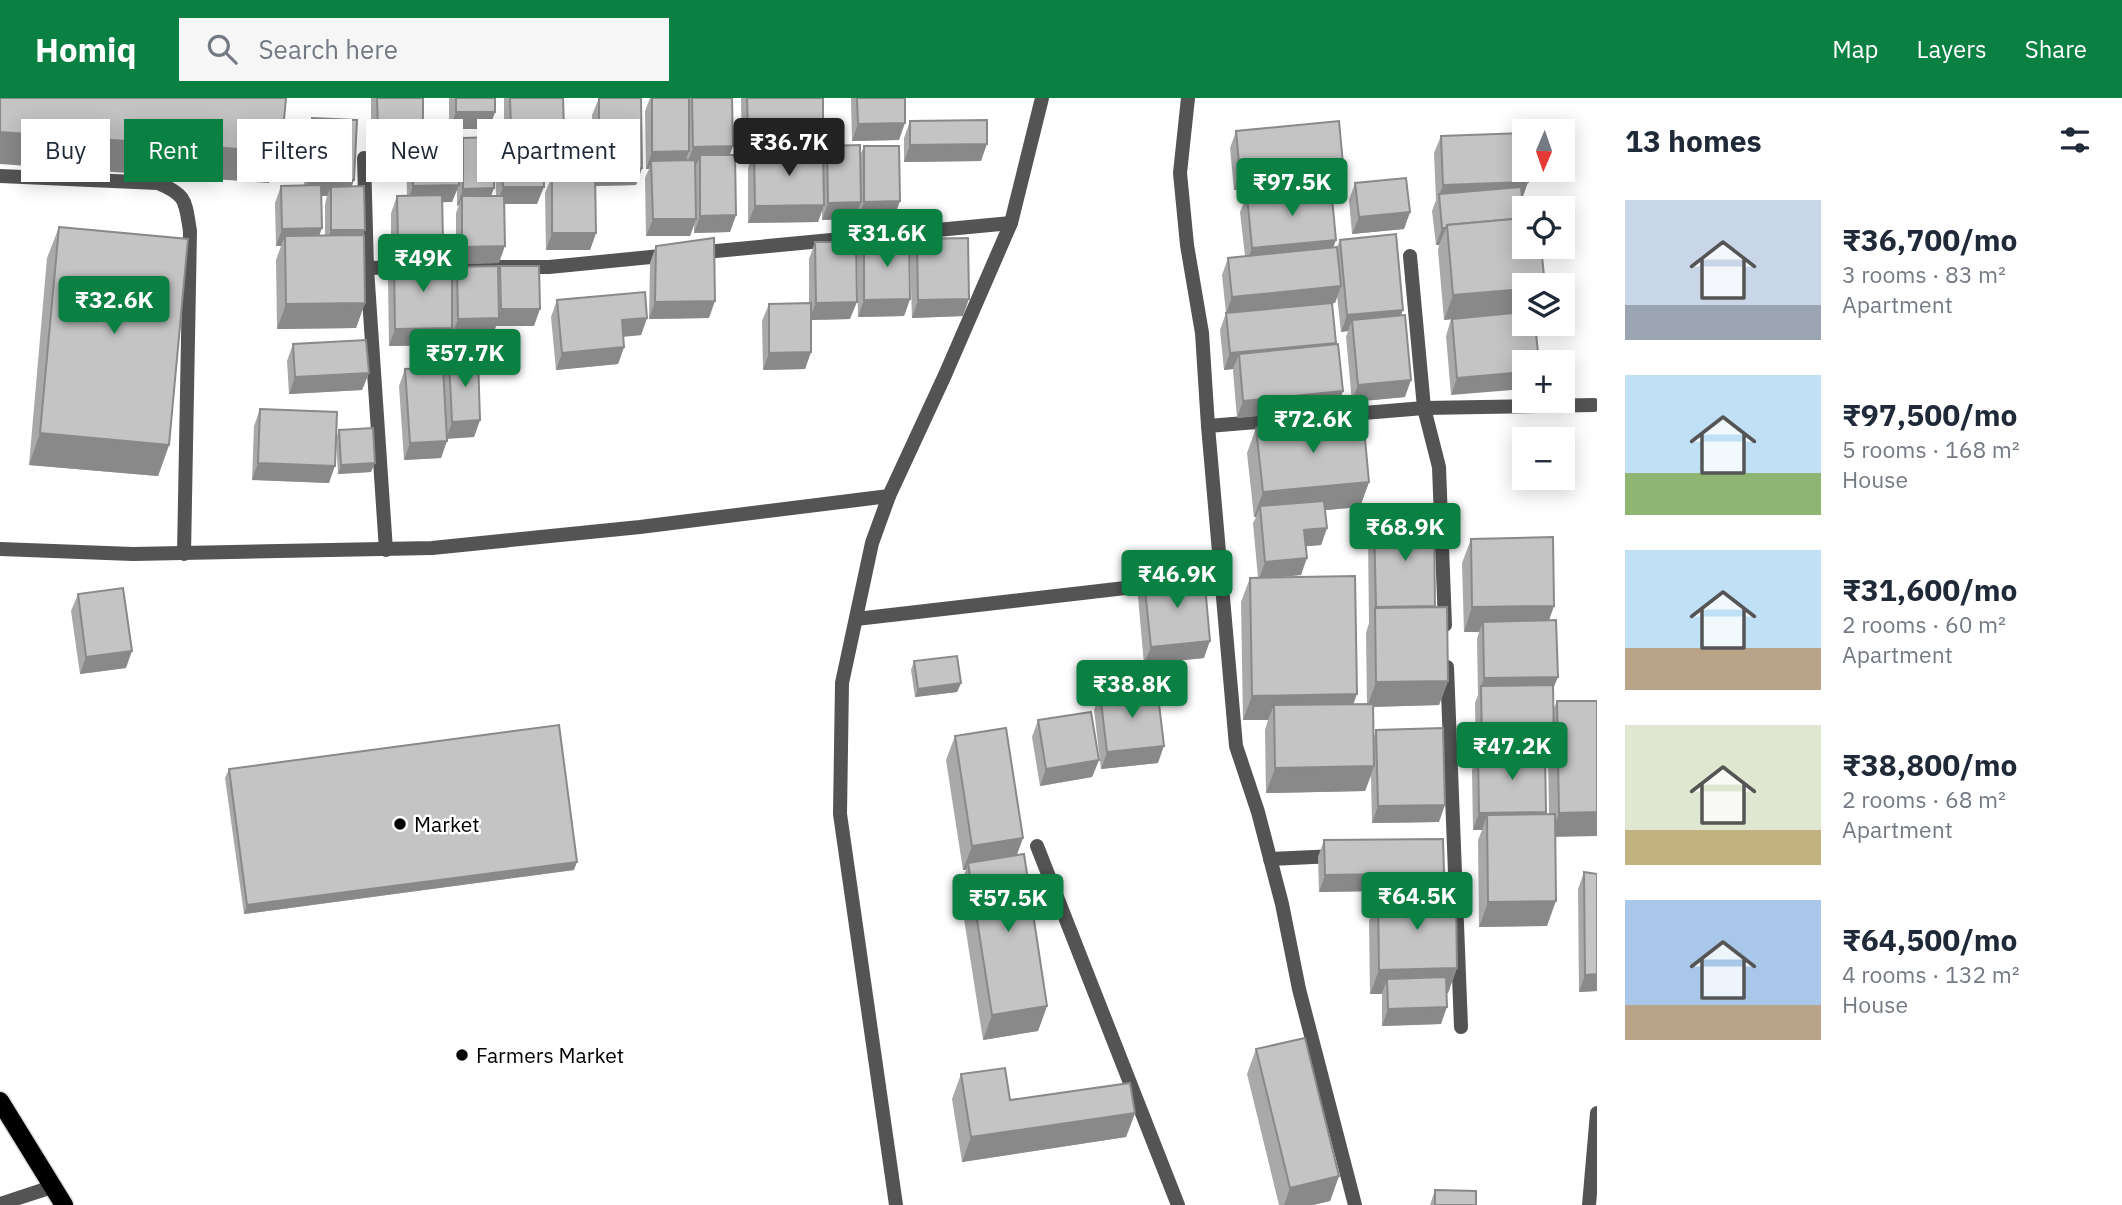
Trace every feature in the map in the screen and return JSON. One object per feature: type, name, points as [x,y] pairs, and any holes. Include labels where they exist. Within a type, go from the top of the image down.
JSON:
[{"type":"main road","points":[[0,1101],[64,1205]]},
{"type":"street","points":[[896,1205],[840,814],[842,684],[872,543],[889,496],[946,375],[1011,223],[1042,98]]},
{"type":"street","points":[[1188,98],[1180,173],[1187,245],[1202,333],[1214,578],[1236,747],[1270,859],[1299,989],[1355,1205]]},
{"type":"street","points":[[364,158],[367,268],[386,550]]},
{"type":"street","points":[[0,176],[158,183],[176,191],[186,203],[190,230],[184,554]]},
{"type":"street","points":[[367,268],[549,267],[1011,223]]},
{"type":"street","points":[[1410,256],[1424,408],[1439,467],[1446,652],[1448,851],[1461,1027]]},
{"type":"street","points":[[1208,426],[1424,408],[1594,405]]},
{"type":"street","points":[[0,549],[184,554],[432,548],[640,527],[889,496]]},
{"type":"street","points":[[856,619],[1169,583]]},
{"type":"street","points":[[1037,846],[1178,1205]]},
{"type":"street","points":[[1270,859],[1349,856]]},
{"type":"street","points":[[1589,1205],[1597,1113]]},
{"type":"street","points":[[0,1205],[52,1187]]},
{"type":"building","points":[[0,98],[286,98],[284,119],[237,119],[237,149],[223,148],[223,119],[124,119],[124,141],[110,140],[110,119],[21,119],[21,133],[0,132]]},
{"type":"building","points":[[377,98],[423,98],[423,119],[378,119]]},
{"type":"building","points":[[456,98],[495,98],[495,112],[456,112]]},
{"type":"building","points":[[510,98],[563,98],[564,119],[511,119]]},
{"type":"building","points":[[599,98],[641,98],[642,168],[640,119],[599,119]]},
{"type":"building","points":[[652,98],[689,98],[689,151],[652,152]]},
{"type":"building","points":[[692,98],[732,98],[733,146],[693,147]]},
{"type":"building","points":[[747,98],[823,98],[823,132],[748,133]]},
{"type":"building","points":[[857,98],[905,98],[905,123],[858,124]]},
{"type":"building","points":[[352,120],[357,120],[352,180]]},
{"type":"building","points":[[987,120],[987,144],[910,145],[910,121]]},
{"type":"building","points":[[1339,121],[1343,164],[1240,173],[1236,131]]},
{"type":"building","points":[[1512,133],[1512,182],[1528,182],[1443,185],[1441,136]]},
{"type":"building","points":[[463,138],[477,138],[477,182],[494,182],[494,188],[463,189]]},
{"type":"building","points":[[860,145],[861,202],[828,203],[827,146]]},
{"type":"building","points":[[864,146],[899,146],[900,201],[864,202]]},
{"type":"building","points":[[823,150],[824,205],[755,206],[754,151]]},
{"type":"building","points":[[700,155],[735,155],[736,215],[700,216]]},
{"type":"building","points":[[695,160],[696,219],[653,219],[651,161]]},
{"type":"building","points":[[1406,178],[1410,212],[1359,217],[1355,183]]},
{"type":"building","points":[[413,182],[459,182],[459,185],[413,186]]},
{"type":"building","points":[[503,182],[544,182],[544,187],[503,187]]},
{"type":"building","points":[[552,182],[595,182],[596,233],[552,233]]},
{"type":"building","points":[[321,185],[322,228],[282,229],[281,186]]},
{"type":"building","points":[[364,186],[365,230],[331,230],[331,187]]},
{"type":"building","points":[[1331,187],[1336,240],[1252,248],[1247,195]]},
{"type":"building","points":[[1521,187],[1522,196],[1512,196],[1512,219],[1447,225],[1442,228],[1439,194]]},
{"type":"building","points":[[442,195],[443,241],[398,241],[397,196]]},
{"type":"building","points":[[462,196],[504,196],[505,246],[462,247]]},
{"type":"building","points":[[1512,219],[1512,259],[1542,259],[1544,273],[1512,273],[1512,290],[1453,295],[1447,225]]},
{"type":"building","points":[[59,227],[188,239],[169,445],[40,433]]},
{"type":"building","points":[[1396,234],[1403,310],[1347,315],[1340,240]]},
{"type":"building","points":[[364,235],[365,303],[286,304],[285,236]]},
{"type":"building","points":[[714,238],[715,301],[655,302],[656,246]]},
{"type":"building","points":[[909,238],[910,299],[864,300],[864,239]]},
{"type":"building","points":[[968,238],[969,299],[918,300],[917,239]]},
{"type":"building","points":[[815,242],[856,242],[857,302],[816,303]]},
{"type":"building","points":[[1337,247],[1341,286],[1232,297],[1228,258]]},
{"type":"building","points":[[452,260],[452,328],[395,329],[394,261]]},
{"type":"building","points":[[498,266],[499,318],[458,319],[457,267]]},
{"type":"building","points":[[500,266],[539,266],[540,309],[501,309]]},
{"type":"building","points":[[645,292],[647,318],[622,320],[624,347],[562,353],[557,300]]},
{"type":"building","points":[[811,303],[811,352],[769,353],[769,304]]},
{"type":"building","points":[[1332,303],[1336,343],[1230,353],[1226,313]]},
{"type":"building","points":[[1512,313],[1512,336],[1536,336],[1538,350],[1512,350],[1512,373],[1457,378],[1452,319]]},
{"type":"building","points":[[1405,315],[1411,380],[1358,385],[1352,320]]},
{"type":"building","points":[[366,340],[369,373],[295,377],[293,344]]},
{"type":"building","points":[[1338,344],[1343,391],[1243,401],[1239,354]]},
{"type":"building","points":[[478,357],[480,420],[452,422],[449,359]]},
{"type":"building","points":[[443,367],[447,441],[410,443],[405,369]]},
{"type":"building","points":[[260,409],[337,412],[335,466],[258,463]]},
{"type":"building","points":[[1363,418],[1369,482],[1263,492],[1256,428]]},
{"type":"building","points":[[373,428],[375,463],[341,465],[339,430]]},
{"type":"building","points":[[1324,501],[1327,528],[1304,530],[1307,558],[1265,562],[1260,506]]},
{"type":"building","points":[[1434,519],[1435,606],[1376,607],[1374,520]]},
{"type":"building","points":[[1553,537],[1554,606],[1472,607],[1471,539]]},
{"type":"building","points":[[1204,574],[1210,641],[1151,647],[1144,580]]},
{"type":"building","points":[[1355,576],[1357,694],[1252,696],[1250,578]]},
{"type":"building","points":[[123,588],[132,651],[86,657],[78,594]]},
{"type":"building","points":[[1447,607],[1448,681],[1376,682],[1375,608]]},
{"type":"building","points":[[1556,620],[1558,677],[1484,678],[1483,622]]},
{"type":"building","points":[[957,656],[961,683],[918,689],[914,661]]},
{"type":"building","points":[[1553,685],[1554,744],[1482,745],[1481,686]]},
{"type":"building","points":[[1157,687],[1164,746],[1107,752],[1100,693]]},
{"type":"building","points":[[1557,701],[1597,701],[1597,812],[1559,813]]},
{"type":"building","points":[[1373,704],[1374,766],[1275,768],[1274,705]]},
{"type":"building","points":[[1091,712],[1099,760],[1046,769],[1038,720]]},
{"type":"building","name":"Market","points":[[559,725],[577,862],[247,905],[229,769]]},
{"type":"building","points":[[1006,728],[1023,838],[972,846],[955,736]]},
{"type":"building","points":[[1443,728],[1445,805],[1378,806],[1376,730]]},
{"type":"building","points":[[1545,751],[1546,812],[1479,813],[1478,753]]},
{"type":"building","points":[[1555,814],[1556,901],[1488,902],[1487,815]]},
{"type":"building","points":[[1443,839],[1444,873],[1325,875],[1324,840]]},
{"type":"building","points":[[1024,854],[1047,1006],[992,1015],[968,863]]},
{"type":"building","points":[[1584,872],[1597,874],[1597,974],[1585,975]]},
{"type":"building","points":[[1456,895],[1457,968],[1379,970],[1378,896]]},
{"type":"building","points":[[1446,977],[1447,1007],[1388,1009],[1387,979]]},
{"type":"building","points":[[1305,1038],[1339,1176],[1290,1188],[1256,1049]]},
{"type":"building","points":[[1005,1068],[1010,1100],[1130,1083],[1135,1113],[971,1137],[961,1074]]},
{"type":"building","points":[[1435,1190],[1476,1191],[1476,1205],[1435,1205]]},
{"type":"place","name":"Market","points":[[400,824]]},
{"type":"place","name":"Farmers Market","points":[[462,1055]]}]
